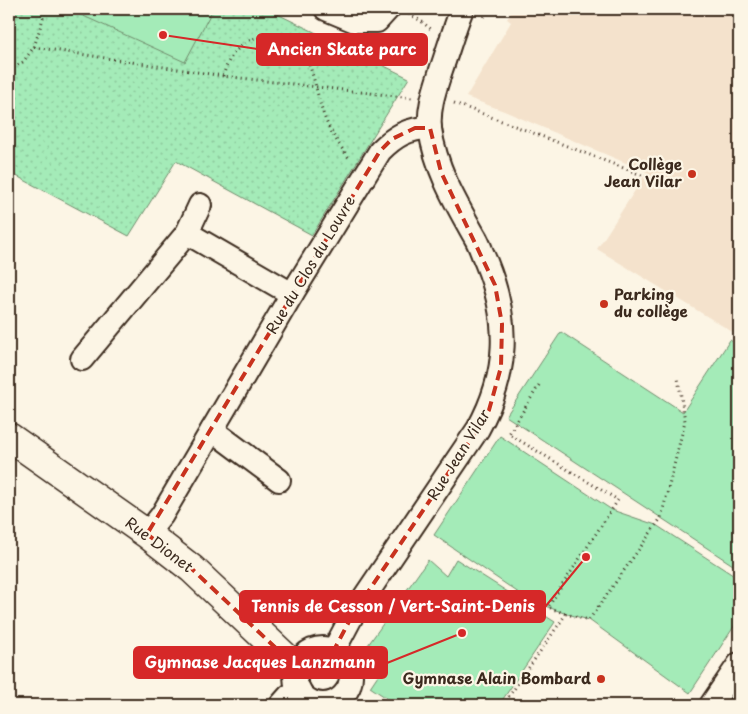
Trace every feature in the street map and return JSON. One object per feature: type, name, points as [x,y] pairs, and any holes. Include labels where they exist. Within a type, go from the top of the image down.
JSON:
[{"type":"street","points":[[326,9],[355,21],[378,21],[397,11]]},
{"type":"street","points":[[430,128],[441,101],[451,39],[462,9]]},
{"type":"street","name":"Rue du Clos du Louvre","points":[[147,534],[162,515],[292,294],[380,151],[392,139],[416,128],[430,128]]},
{"type":"street","name":"Rue Jean Vilar","points":[[334,650],[353,614],[478,429],[489,410],[501,367],[502,324],[496,285],[476,239],[450,193],[441,172],[430,128]]},
{"type":"street","points":[[82,359],[186,233],[200,205]]},
{"type":"street","points":[[186,233],[292,294]]},
{"type":"street","points":[[212,430],[279,480]]},
{"type":"street","name":"Rue Dionet","points":[[9,437],[147,534],[192,569],[298,679]]},
{"type":"street","points":[[280,705],[289,696],[298,679],[301,660],[316,650],[324,648],[334,650],[347,661],[351,678],[350,686],[342,702],[331,704],[312,702],[304,697],[298,679]]},
{"type":"street","points":[[711,705],[739,664]]},
{"type":"lane","points":[[734,705],[739,698]]},
{"type":"path","points":[[9,70],[24,62],[34,47],[46,9]]},
{"type":"path","points":[[397,11],[421,20],[434,32],[451,39]]},
{"type":"path","points":[[223,76],[227,61],[235,50],[254,38],[274,36],[294,41],[304,51],[310,64],[314,85],[333,137],[350,158],[367,173]]},
{"type":"path","points":[[34,47],[223,76],[441,101],[536,134],[644,176]]},
{"type":"path","points":[[539,384],[509,434],[618,500],[548,607],[589,620],[661,518],[685,421],[678,378]]},
{"type":"path","points":[[503,705],[566,614]]},
{"type":"highlighted area","points":[[415,128],[430,128],[441,172],[495,285],[502,324],[501,367],[489,410],[478,429],[353,614],[334,650],[307,654],[297,668],[192,569],[147,534],[380,151],[392,139]]},
{"type":"shaded area","name":"Collège Jean Vilar","points":[[514,9],[739,9],[739,336],[597,249],[647,172],[504,111],[466,97],[511,22],[507,19]]},
{"type":"green space","points":[[9,9],[267,9],[409,78],[312,235],[176,161],[129,236],[9,172]]},
{"type":"green space","points":[[68,9],[213,9],[185,62]]},
{"type":"green space","points":[[561,332],[683,412],[730,340],[739,346],[739,569],[506,416]]},
{"type":"green space","points":[[500,436],[612,510],[656,525],[739,579],[739,619],[690,693],[589,620],[529,600],[434,535]]},
{"type":"green space","points":[[456,559],[555,622],[499,705],[397,705],[370,687],[388,660],[368,645],[428,560],[446,576]]},
{"type":"place","name":"Ancien Skate parc","points":[[163,35]]},
{"type":"place","name":"Collège Jean Vilar","points":[[692,174]]},
{"type":"place","name":"Parking du collège","points":[[604,304]]},
{"type":"place","name":"Tennis de Cesson / Vert-Saint-Denis","points":[[586,557]]},
{"type":"place","name":"Gymnase Jacques Lanzmann","points":[[462,633]]},
{"type":"place","name":"Gymnase Alain Bombard","points":[[601,679]]}]
